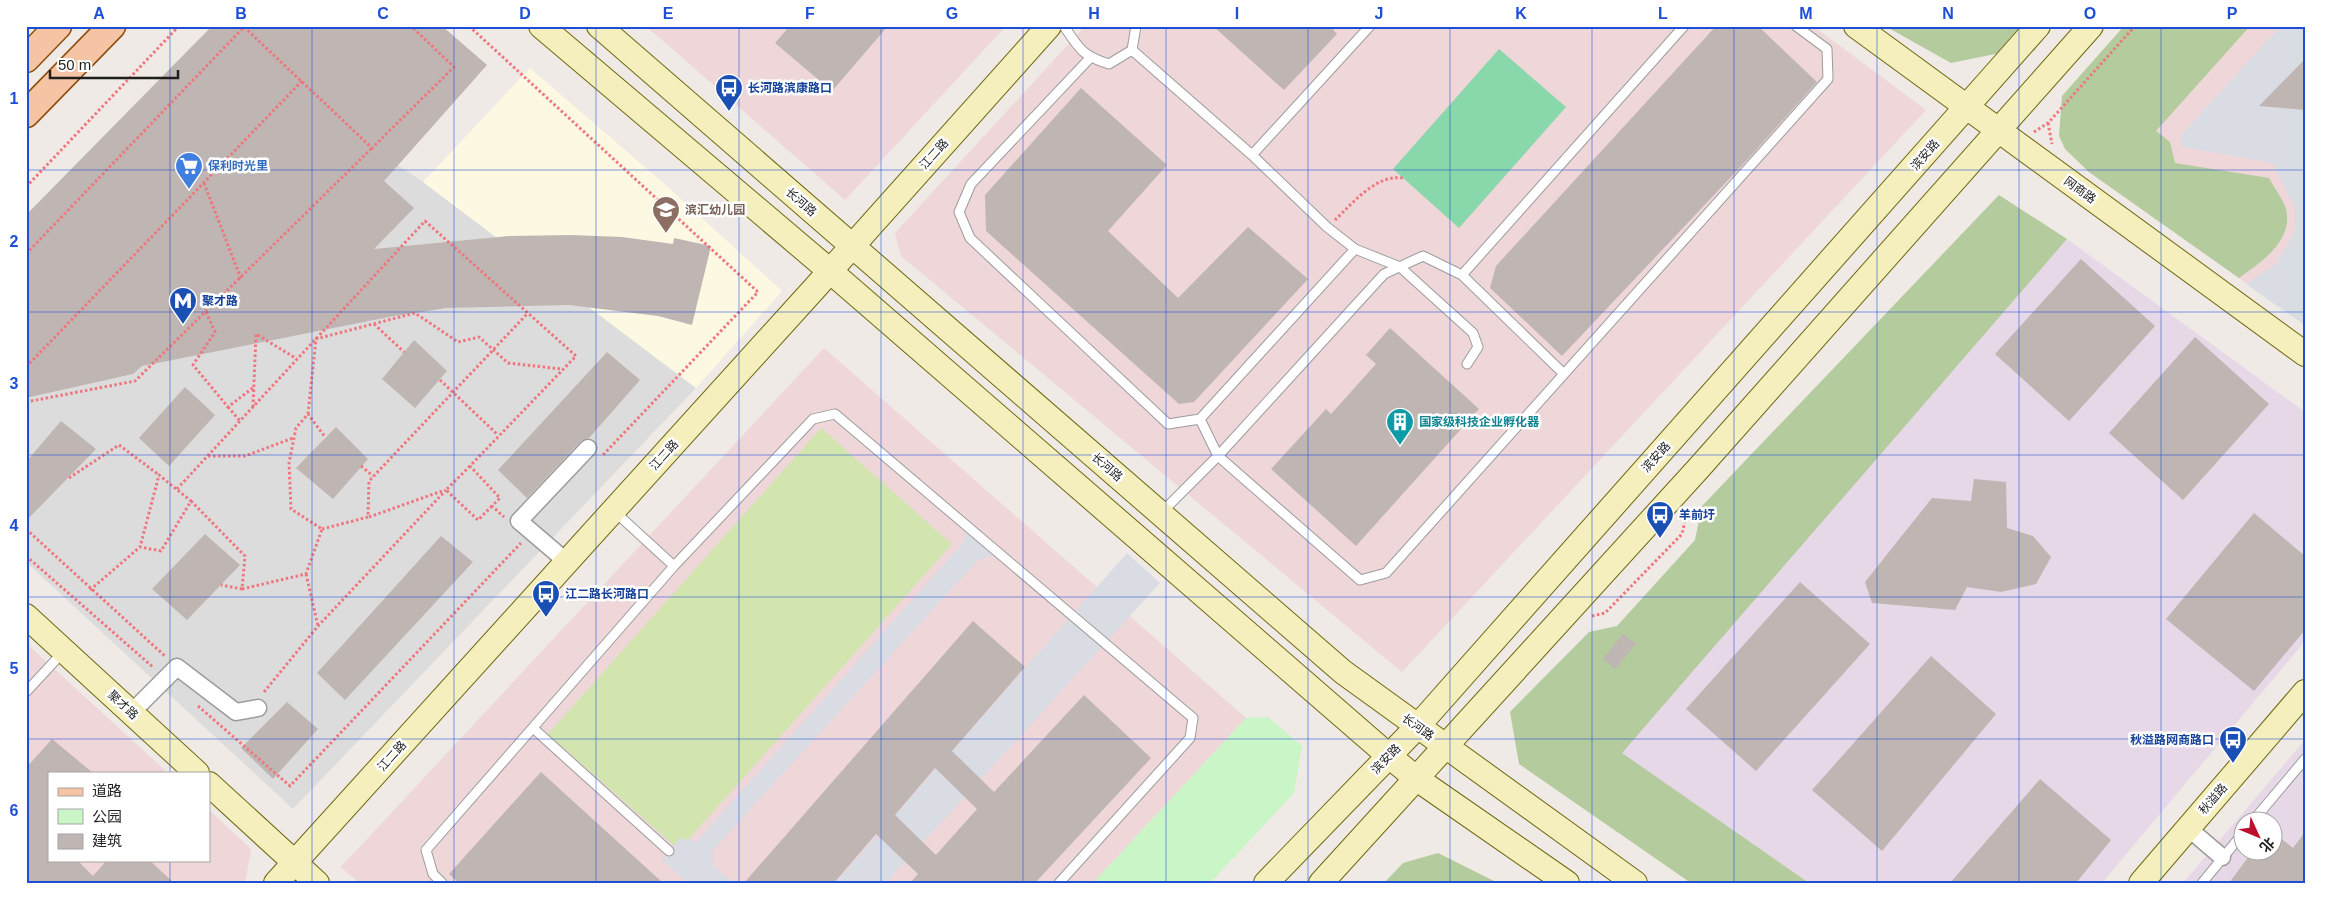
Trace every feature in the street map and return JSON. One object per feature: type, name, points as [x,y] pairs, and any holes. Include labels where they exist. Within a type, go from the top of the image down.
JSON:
[{"type":"main road","points":[[26,59],[58,26]]},
{"type":"main road","points":[[26,114],[112,26]]},
{"type":"main road","points":[[540,26],[830,271],[1389,756],[1417,779],[1568,883]]},
{"type":"main road","name":"长河路","points":[[599,26],[1343,672],[1635,883]]},
{"type":"main road","name":"江二路","points":[[276,883],[614,511],[1049,26]]},
{"type":"main road","name":"网商路","points":[[1856,26],[1965,108],[2305,354]]},
{"type":"main road","name":"滨安路","points":[[1266,883],[1417,727],[1932,148],[2038,26]]},
{"type":"main road","points":[[1321,883],[2008,138],[2091,26]]},
{"type":"main road","name":"聚才路","points":[[26,616],[196,772]]},
{"type":"main road","name":"秋溢路","points":[[2141,883],[2305,692]]},
{"type":"main road","points":[[210,785],[317,883]]},
{"type":"street","points":[[567,562],[519,521],[588,448]]},
{"type":"street","points":[[131,713],[177,667],[236,712],[258,708]]},
{"type":"street","points":[[2188,828],[2222,857]]},
{"type":"lane","points":[[1064,26],[1077,46],[1090,58],[1109,64],[1132,50],[1136,26]]},
{"type":"lane","points":[[1252,155],[1370,26]]},
{"type":"lane","points":[[1462,274],[1684,26]]},
{"type":"lane","points":[[1200,419],[1218,456],[1360,580],[1386,573],[1828,79],[1827,49],[1796,26]]},
{"type":"lane","points":[[1132,50],[1252,155],[1327,227],[1354,249],[1400,267],[1473,333],[1478,347],[1467,364]]},
{"type":"lane","points":[[1090,58],[972,184],[959,212],[970,238],[1168,424],[1200,419],[1354,249]]},
{"type":"lane","points":[[1161,514],[1218,456],[1384,274],[1423,256],[1462,274],[1564,374]]},
{"type":"lane","points":[[442,883],[433,874],[426,850],[674,566],[813,419],[835,414],[1193,718],[1190,738],[1059,883]]},
{"type":"lane","points":[[614,511],[674,566]]},
{"type":"lane","points":[[26,692],[64,651]]},
{"type":"lane","points":[[533,728],[669,851]]},
{"type":"lane","points":[[2260,812],[2305,759]]},
{"type":"lane","points":[[2202,883],[2234,843]]},
{"type":"path","points":[[26,187],[179,26]]},
{"type":"path","points":[[26,254],[244,26],[372,148]]},
{"type":"path","points":[[26,402],[135,381],[241,278],[454,67],[411,26]]},
{"type":"path","points":[[469,26],[758,292],[596,464]]},
{"type":"path","points":[[2008,138],[2048,123],[2135,26]]},
{"type":"path","points":[[26,367],[302,81]]},
{"type":"path","points":[[1327,227],[1366,191],[1392,176],[1403,178]]},
{"type":"path","points":[[204,183],[241,278]]},
{"type":"path","points":[[177,489],[425,221],[576,356],[498,435],[318,626],[264,692]]},
{"type":"path","points":[[206,312],[215,332],[193,365],[240,421]]},
{"type":"path","points":[[316,339],[415,313],[458,342],[479,336],[508,363],[563,369]]},
{"type":"path","points":[[368,517],[369,481],[528,313]]},
{"type":"path","points":[[374,324],[404,352]]},
{"type":"path","points":[[253,408],[256,334],[298,359]]},
{"type":"path","points":[[316,339],[308,414],[296,428],[289,463],[291,508],[322,529],[368,517],[446,490]]},
{"type":"path","points":[[440,380],[498,435]]},
{"type":"path","points":[[228,407],[254,386]]},
{"type":"path","points":[[308,414],[326,438]]},
{"type":"path","points":[[207,456],[246,456],[294,437]]},
{"type":"path","points":[[68,478],[119,445],[191,501],[245,556],[242,589]]},
{"type":"path","points":[[361,466],[374,476]]},
{"type":"path","points":[[446,490],[478,520],[500,498],[470,466]]},
{"type":"path","points":[[90,590],[140,547],[160,475]]},
{"type":"path","points":[[140,547],[160,551],[191,501]]},
{"type":"path","points":[[492,506],[506,518]]},
{"type":"path","points":[[1560,623],[1605,613],[1682,534],[1688,506]]},
{"type":"path","points":[[26,529],[90,590],[177,667]]},
{"type":"path","points":[[318,626],[306,574],[322,529]]},
{"type":"path","points":[[192,700],[290,786],[528,535]]},
{"type":"path","points":[[26,556],[162,674]]},
{"type":"path","points":[[221,585],[242,589],[306,574]]},
{"type":"shaded area","points":[[646,26],[1006,26],[845,200]]},
{"type":"shaded area","points":[[1085,26],[1813,26],[1926,110],[1402,672],[901,256],[895,233]]},
{"type":"shaded area","points":[[2223,26],[2305,26],[2305,325],[2089,172]]},
{"type":"shaded area","points":[[2281,26],[2305,26],[2305,59],[2260,106],[2305,110],[2303,324],[2246,284],[2277,263],[2295,230],[2295,208],[2273,163],[2182,147],[2180,136]]},
{"type":"shaded area","points":[[530,68],[661,181],[782,291],[696,388],[423,182]]},
{"type":"shaded area","points":[[372,148],[423,182],[696,388],[293,809],[26,562],[26,398],[133,374],[309,204]]},
{"type":"shaded area","points":[[2067,239],[2305,412],[2305,641],[2102,883],[1809,883],[1621,753]]},
{"type":"shaded area","points":[[824,348],[1246,718],[1093,883],[359,883],[341,867]]},
{"type":"shaded area","points":[[967,526],[999,553],[978,560],[712,851],[713,865],[733,883],[688,883],[662,860],[680,838],[696,842],[962,544]]},
{"type":"shaded area","points":[[1127,553],[1160,583],[886,883],[835,883]]},
{"type":"shaded area","points":[[26,643],[167,772],[48,772],[48,862],[210,862],[210,811],[251,849],[245,883],[26,883]]},
{"type":"shaded area","points":[[2305,740],[2305,883],[2183,883],[2234,823],[2234,862],[2284,862],[2284,812],[2244,812]]},
{"type":"green space","points":[[1885,26],[2024,26],[2000,53],[1951,63]]},
{"type":"green space","points":[[2124,26],[2250,26],[2156,131],[2170,142],[2175,163],[2269,178],[2281,197],[2286,209],[2287,221],[2280,241],[2265,258],[2239,278],[2089,172],[2065,149],[2059,136],[2062,96]]},
{"type":"green space","points":[[1499,49],[1566,107],[1459,228],[1393,169]]},
{"type":"green space","points":[[1999,195],[2067,239],[1622,753],[1809,883],[1691,883],[1519,764],[1510,712],[1589,632],[1617,626],[1695,540],[1702,506]]},
{"type":"green space","points":[[821,428],[952,544],[679,850],[548,734]]},
{"type":"green space","points":[[1268,717],[1302,746],[1294,793],[1210,883],[1093,883],[1246,718]]},
{"type":"green space","points":[[1438,853],[1496,882],[1384,883],[1403,863]]},
{"type":"building","name":"保利时光里","points":[[212,26],[442,26],[487,65],[384,181],[414,208],[374,249],[509,236],[571,235],[622,237],[673,244],[674,238],[711,246],[692,325],[658,316],[569,305],[446,308],[389,317],[142,366],[133,374],[26,398],[26,215]]},
{"type":"building","points":[[790,26],[888,26],[832,91],[775,43]]},
{"type":"building","points":[[1213,26],[1330,26],[1337,34],[1284,90]]},
{"type":"building","points":[[1716,26],[1758,26],[1817,82],[1748,159],[1562,356],[1490,288],[1496,266]]},
{"type":"building","points":[[2305,59],[2305,110],[2259,106]]},
{"type":"building","points":[[1081,88],[1167,165],[1108,231],[1178,298],[1248,227],[1308,279],[1194,402],[1179,404],[986,231],[985,195]]},
{"type":"building","points":[[2081,259],[2155,326],[2069,421],[1995,354]]},
{"type":"building","points":[[1390,328],[1479,409],[1356,546],[1271,469],[1326,409],[1331,414],[1376,364],[1366,355]]},
{"type":"building","points":[[2195,337],[2269,404],[2183,500],[2109,433]]},
{"type":"building","points":[[414,340],[447,371],[415,408],[382,379]]},
{"type":"building","points":[[607,352],[640,380],[589,438],[581,441],[527,498],[498,470]]},
{"type":"building","points":[[185,387],[215,415],[169,466],[139,438]]},
{"type":"building","points":[[61,421],[96,449],[26,521],[26,462]]},
{"type":"building","points":[[336,427],[368,459],[333,499],[296,468]]},
{"type":"building","points":[[1974,479],[2006,482],[2007,528],[2033,536],[2051,557],[2036,584],[2001,592],[1967,587],[1955,610],[1872,603],[1865,582],[1932,498],[1971,501]]},
{"type":"building","points":[[2254,513],[2305,556],[2305,630],[2254,691],[2166,619]]},
{"type":"building","points":[[205,534],[240,565],[187,620],[152,589]]},
{"type":"building","points":[[441,536],[473,562],[345,700],[317,673]]},
{"type":"building","points":[[1800,582],[1870,644],[1756,771],[1686,709]]},
{"type":"building","points":[[973,621],[1025,667],[952,751],[994,792],[1084,695],[1151,758],[1035,883],[910,883],[918,874],[876,834],[834,883],[744,883]],"holes":[[[935,768],[977,809],[936,855],[895,815]]]},
{"type":"building","points":[[1623,634],[1636,644],[1615,669],[1603,659]]},
{"type":"building","points":[[1931,656],[1996,714],[1882,851],[1812,790]]},
{"type":"building","points":[[287,702],[318,729],[273,779],[241,748]]},
{"type":"building","points":[[52,739],[92,772],[48,772],[48,862],[79,862],[93,876],[105,862],[151,862],[174,883],[26,883],[26,768]]},
{"type":"building","points":[[541,772],[663,883],[459,883],[449,874]]},
{"type":"building","points":[[2040,779],[2111,840],[2076,883],[1950,883]]},
{"type":"building","points":[[2305,832],[2305,883],[2229,883],[2245,862],[2284,862],[2284,841],[2293,848]]},
{"type":"place","name":"长河路滨康路口","points":[[729,112]]},
{"type":"place","name":"保利时光里","points":[[189,190]]},
{"type":"place","name":"滨汇幼儿园","points":[[666,234]]},
{"type":"place","name":"聚才路","points":[[183,325]]},
{"type":"place","name":"国家级科技企业孵化器","points":[[1400,446]]},
{"type":"place","name":"羊前圩","points":[[1660,539]]},
{"type":"place","name":"江二路长河路口","points":[[546,618]]},
{"type":"place","name":"秋溢路网商路口","points":[[2233,764]]}]
